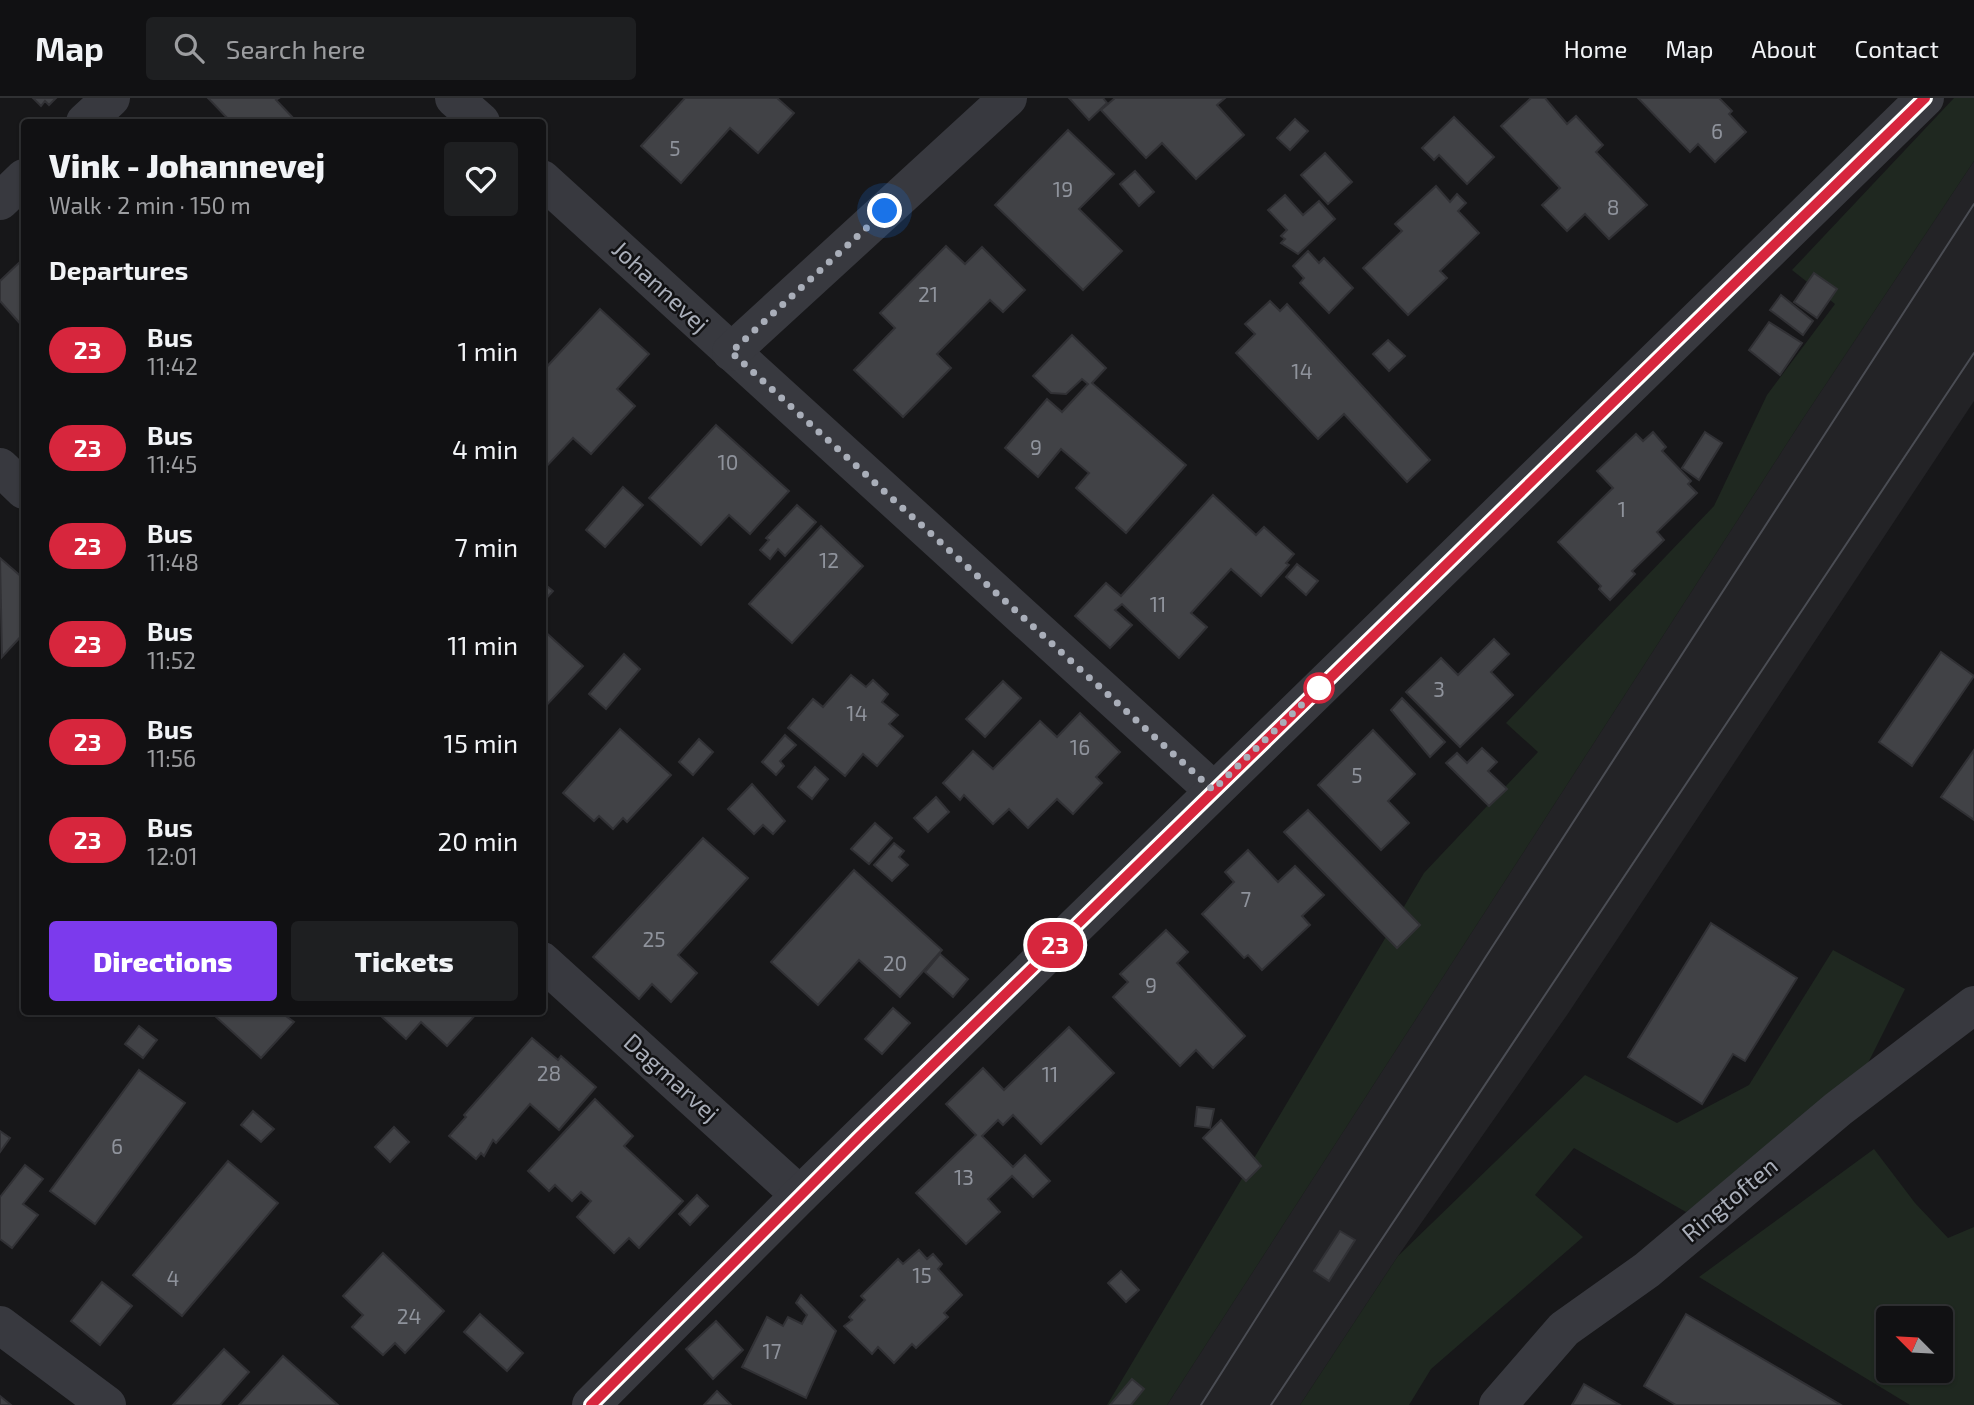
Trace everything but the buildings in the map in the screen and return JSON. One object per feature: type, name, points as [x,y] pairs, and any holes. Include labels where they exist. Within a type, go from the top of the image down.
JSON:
[{"type":"street","points":[[88,119],[111,98]]},
{"type":"street","points":[[454,98],[478,119]]},
{"type":"street","points":[[731,352],[1008,98]]},
{"type":"street","points":[[591,1405],[800,1195],[1213,790],[1925,98]]},
{"type":"street","points":[[0,201],[21,181]]},
{"type":"street","name":"Johannevej","points":[[546,183],[1213,790]]},
{"type":"street","points":[[0,467],[21,486]]},
{"type":"street","name":"Dagmarvej","points":[[546,965],[800,1195]]},
{"type":"street","name":"Ringtoften","points":[[1498,1405],[1506,1391],[1564,1329],[1647,1270],[1838,1109],[1974,1005]]},
{"type":"street","points":[[0,1325],[107,1405]]},
{"type":"shaded area","points":[[1954,98],[1974,98],[1974,161],[1804,417],[1167,1405],[1107,1405],[1424,873],[1538,752],[1506,723],[1714,506],[1767,395],[1835,304],[1792,270]]},
{"type":"shaded area","points":[[1974,161],[1974,401],[1567,1015],[1398,1256],[1300,1405],[1167,1405],[1804,417]]},
{"type":"shaded area","points":[[1833,950],[1905,989],[1856,1087],[1686,1212],[1574,1148],[1535,1195],[1583,1237],[1431,1369],[1409,1405],[1300,1405],[1398,1256],[1585,1075],[1677,1123],[1749,1085]]},
{"type":"shaded area","points":[[1874,1149],[1915,1203],[1948,1238],[1974,1227],[1974,1405],[1910,1405],[1699,1277]]},
{"type":"tram line","points":[[1201,1405],[1485,958],[1974,204]]},
{"type":"tram line","points":[[1271,1405],[1974,353]]},
{"type":"bus line","name":"23","points":[[591,1405],[781,1214],[1213,790],[1925,98]]},
{"type":"route","points":[[885,211],[731,352],[1213,790],[1319,688]]}]
